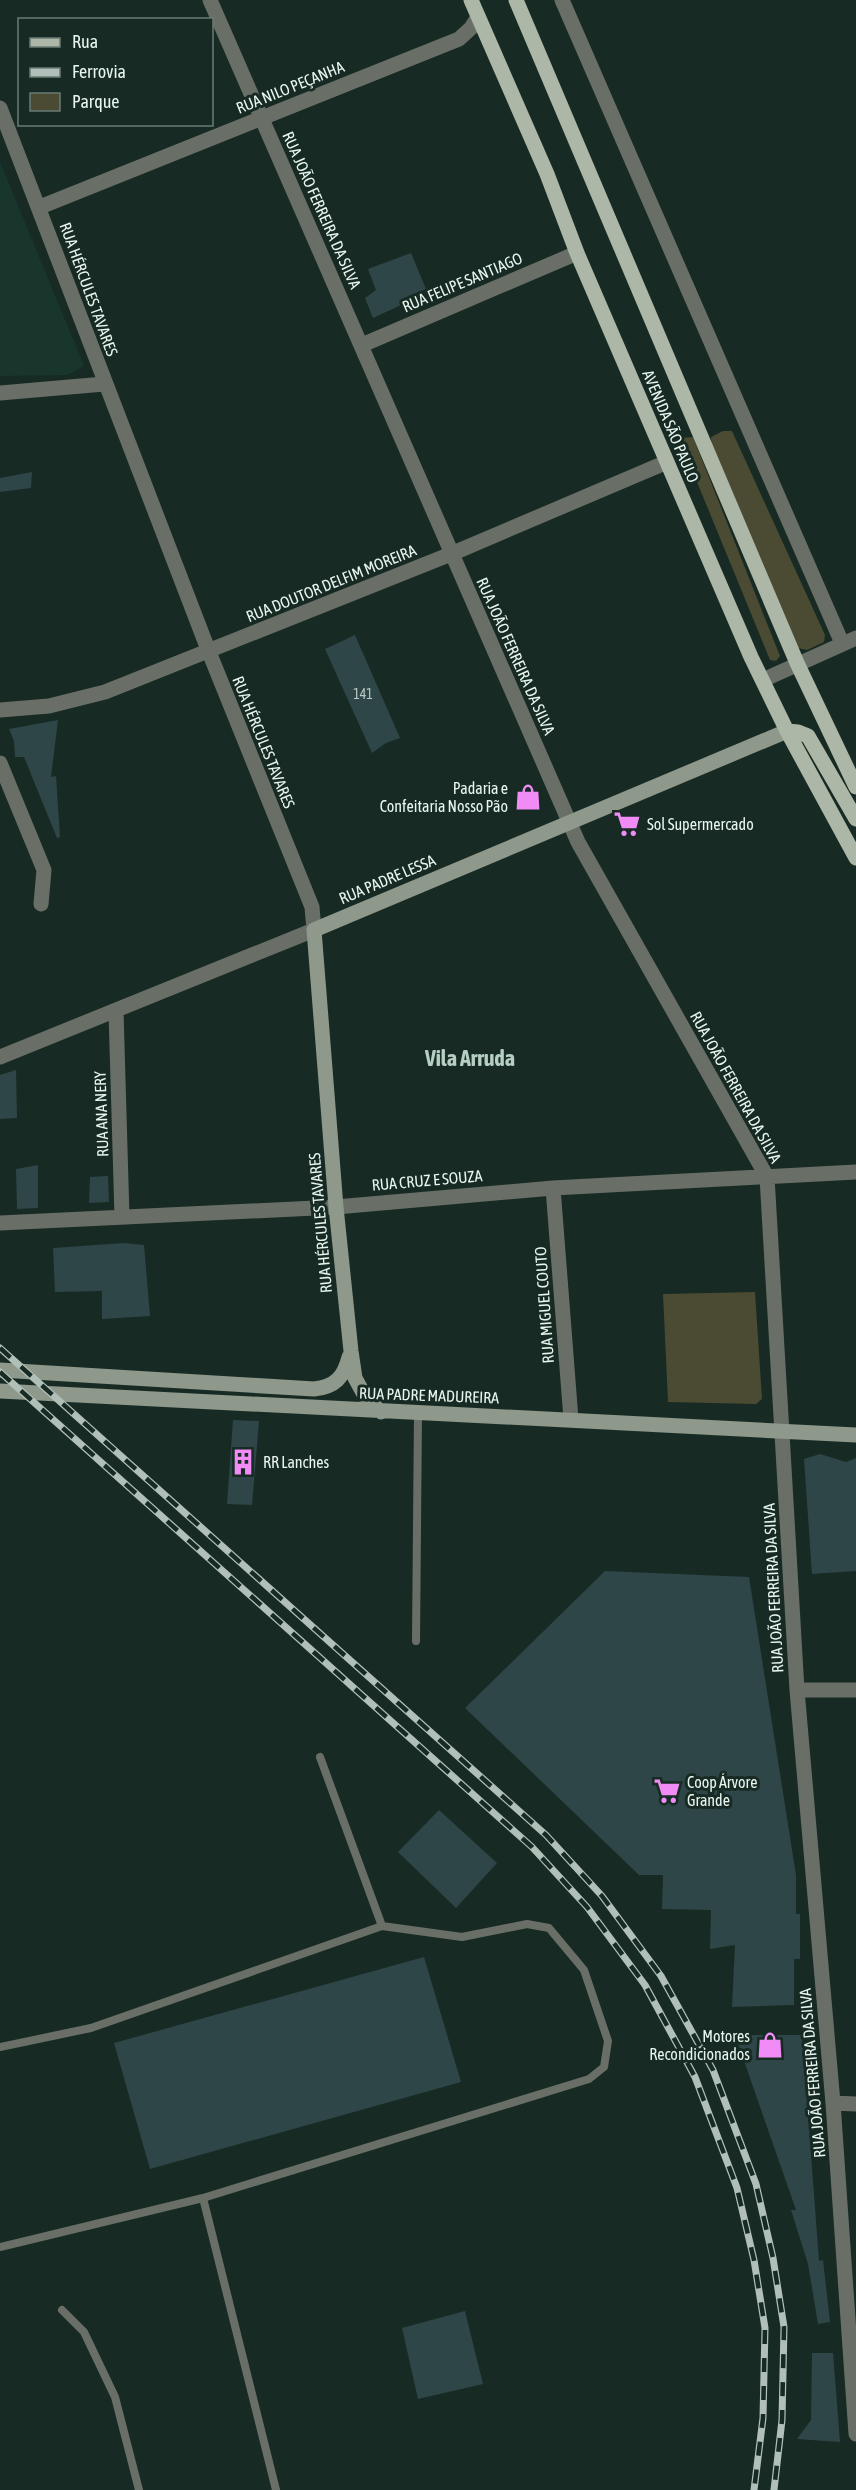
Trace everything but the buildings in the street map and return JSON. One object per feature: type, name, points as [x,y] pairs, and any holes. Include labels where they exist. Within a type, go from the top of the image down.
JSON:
[{"type":"main road","name":"AVENIDA SÃO PAULO","points":[[471,0],[547,174],[577,253],[763,680],[787,731],[856,858]]},
{"type":"main road","name":"AVENIDA SÃO PAULO","points":[[516,0],[797,663],[856,787]]},
{"type":"main road","name":"RUA PADRE LESSA","points":[[314,930],[568,821],[787,731]]},
{"type":"main road","points":[[787,731],[808,736],[856,819]]},
{"type":"main road","name":"RUA HÉRCULES TAVARES","points":[[314,930],[336,1207],[354,1378],[366,1398],[381,1412]]},
{"type":"main road","name":"RUA PADRE MADUREIRA","points":[[0,1370],[314,1389],[327,1388],[345,1372],[351,1351]]},
{"type":"main road","name":"RUA PADRE MADUREIRA","points":[[0,1390],[381,1412],[571,1419],[856,1435]]},
{"type":"street","name":"RUA JOÃO FERREIRA DA SILVA","points":[[210,0],[568,821],[767,1177],[797,1690],[833,2103],[856,2434]]},
{"type":"street","points":[[562,0],[849,640],[763,680]]},
{"type":"street","name":"RUA NILO PEÇANHA","points":[[40,207],[459,39],[471,28],[478,17]]},
{"type":"street","name":"RUA HÉRCULES TAVARES","points":[[0,108],[40,207],[104,384],[312,907],[314,930]]},
{"type":"street","name":"RUA FELIPE SANTIAGO","points":[[362,345],[577,253]]},
{"type":"street","points":[[0,393],[104,384]]},
{"type":"street","name":"RUA DOUTOR DELFIM MOREIRA","points":[[0,710],[49,706],[105,692],[451,554],[667,462]]},
{"type":"street","points":[[0,763],[44,870],[41,904]]},
{"type":"street","name":"RUA PADRE LESSA","points":[[0,1057],[314,930]]},
{"type":"street","name":"RUA ANA NERY","points":[[116,1011],[122,1217]]},
{"type":"street","name":"RUA CRUZ E SOUZA","points":[[0,1222],[336,1207],[554,1188],[856,1172]]},
{"type":"street","name":"RUA MIGUEL COUTO","points":[[554,1188],[571,1419]]},
{"type":"street","points":[[797,1690],[856,1690]]},
{"type":"street","points":[[833,2103],[856,2104]]},
{"type":"lane","points":[[416,1641],[418,1413]]},
{"type":"lane","points":[[321,1757],[382,1926]]},
{"type":"lane","points":[[0,2047],[92,2028],[382,1926],[462,1937],[527,1924],[549,1928],[584,1970],[608,2041],[604,2067],[589,2079],[203,2198],[0,2247]]},
{"type":"lane","points":[[203,2198],[276,2490]]},
{"type":"lane","points":[[62,2310],[84,2332],[115,2397],[139,2490]]},
{"type":"shaded area","points":[[0,162],[84,366],[67,375],[0,376]]},
{"type":"green space","points":[[723,431],[732,431],[825,635],[824,642],[807,650],[798,648],[712,449],[711,437]]},
{"type":"green space","points":[[693,437],[780,656],[776,661],[770,660],[679,438]]},
{"type":"green space","points":[[755,1292],[762,1399],[756,1404],[668,1402],[663,1294]]},
{"type":"railway","points":[[0,1348],[546,1835],[602,1896],[661,1976],[713,2070],[756,2184],[773,2258],[784,2327],[782,2420],[774,2490]]},
{"type":"railway","points":[[0,1372],[532,1847],[587,1907],[645,1985],[695,2077],[737,2188],[754,2260],[765,2328],[763,2418],[754,2490]]},
{"type":"place","name":"Padaria e Confeitaria Nosso Pão","points":[[528,797]]},
{"type":"place","name":"Sol Supermercado","points":[[627,824]]},
{"type":"place","name":"RR Lanches","points":[[243,1462]]},
{"type":"place","name":"Coop Árvore Grande","points":[[667,1791]]},
{"type":"place","name":"Motores Recondicionados","points":[[770,2045]]},
{"type":"district","name":"Vila Arruda","points":[[470,1058]]}]
